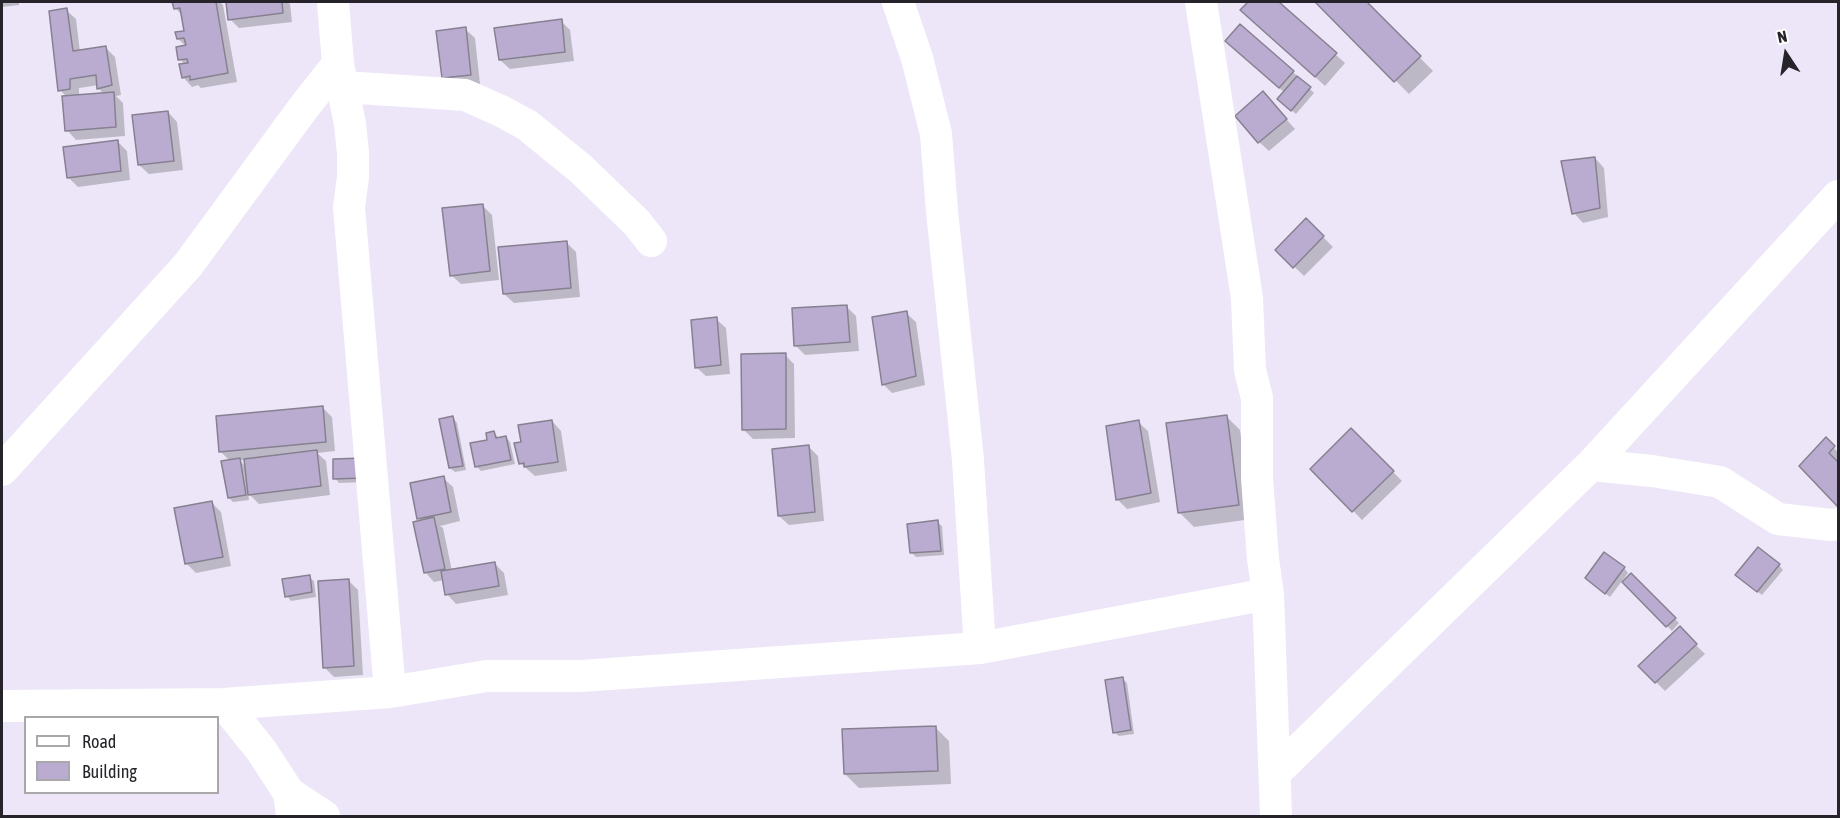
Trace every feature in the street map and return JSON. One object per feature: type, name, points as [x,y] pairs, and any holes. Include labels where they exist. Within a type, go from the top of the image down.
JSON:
[{"type":"street","points":[[333,2],[353,153],[349,207],[390,692]]},
{"type":"street","points":[[898,2],[917,58],[936,134],[968,460],[980,648]]},
{"type":"street","points":[[1201,2],[1247,298],[1250,370],[1257,398],[1257,478],[1268,594],[1276,816]]},
{"type":"street","points":[[341,75],[465,95],[501,111],[527,125],[581,169],[637,223],[651,241]]},
{"type":"street","points":[[2,470],[188,265],[341,75]]},
{"type":"street","points":[[1275,773],[1592,465],[1839,196]]},
{"type":"street","points":[[1592,465],[1652,471],[1720,482],[1778,519],[1839,524]]},
{"type":"street","points":[[2,706],[224,704],[390,692],[487,676],[581,676],[980,648],[1268,594]]},
{"type":"street","points":[[224,704],[261,750],[290,805],[324,816]]},
{"type":"building","points":[[172,2],[216,2],[228,73],[190,80],[190,76],[182,78],[179,64],[188,63],[187,59],[178,60],[176,47],[186,45],[184,38],[177,39],[175,32],[184,31],[180,8],[174,9]]},
{"type":"building","points":[[226,2],[282,2],[283,13],[228,20]]},
{"type":"building","points":[[1248,2],[1279,2],[1337,53],[1315,77],[1240,10]]},
{"type":"building","points":[[1315,2],[1367,2],[1421,56],[1394,82]]},
{"type":"building","points":[[67,8],[73,51],[106,46],[112,85],[97,89],[96,75],[70,79],[70,89],[58,91],[49,11]]},
{"type":"building","points":[[562,19],[565,52],[499,60],[494,28]]},
{"type":"building","points":[[1240,24],[1294,71],[1279,88],[1225,41]]},
{"type":"building","points":[[466,27],[471,75],[442,78],[436,31]]},
{"type":"building","points":[[1297,76],[1311,87],[1291,111],[1277,99]]},
{"type":"building","points":[[1263,91],[1287,119],[1258,143],[1235,116]]},
{"type":"building","points":[[114,92],[116,127],[65,131],[62,96]]},
{"type":"building","points":[[168,111],[174,161],[138,165],[132,115]]},
{"type":"building","points":[[118,140],[121,171],[67,178],[63,147]]},
{"type":"building","points":[[1595,157],[1600,208],[1572,214],[1561,161]]},
{"type":"building","points":[[483,204],[490,271],[450,276],[442,208]]},
{"type":"building","points":[[1306,218],[1324,236],[1293,268],[1275,250]]},
{"type":"building","points":[[567,241],[571,288],[503,294],[498,247]]},
{"type":"building","points":[[847,305],[850,342],[794,346],[792,308]]},
{"type":"building","points":[[907,311],[916,376],[882,385],[872,317]]},
{"type":"building","points":[[717,317],[721,365],[695,368],[691,320]]},
{"type":"building","points":[[786,353],[786,429],[742,430],[741,354]]},
{"type":"building","points":[[323,406],[326,442],[219,452],[216,416]]},
{"type":"building","points":[[1227,415],[1239,505],[1178,513],[1166,423]]},
{"type":"building","points":[[453,416],[463,466],[449,468],[439,419]]},
{"type":"building","points":[[552,420],[558,462],[524,467],[524,463],[519,464],[514,443],[521,442],[518,425]]},
{"type":"building","points":[[1139,420],[1151,493],[1116,500],[1106,426]]},
{"type":"building","points":[[1351,428],[1394,471],[1352,512],[1310,469]]},
{"type":"building","points":[[494,431],[496,438],[506,436],[511,460],[475,467],[470,443],[487,440],[486,433]]},
{"type":"building","points":[[1826,437],[1835,446],[1829,453],[1838,462],[1838,507],[1799,466]]},
{"type":"building","points":[[809,445],[815,512],[778,516],[772,449]]},
{"type":"building","points":[[317,450],[321,486],[248,495],[244,459]]},
{"type":"building","points":[[240,458],[246,495],[228,498],[221,461]]},
{"type":"building","points":[[364,458],[365,478],[333,479],[333,459]]},
{"type":"building","points":[[444,476],[451,512],[417,519],[410,483]]},
{"type":"building","points":[[212,501],[223,557],[185,564],[174,508]]},
{"type":"building","points":[[434,517],[445,569],[424,573],[413,522]]},
{"type":"building","points":[[938,520],[941,551],[910,553],[907,524]]},
{"type":"building","points":[[1758,547],[1780,564],[1757,592],[1735,575]]},
{"type":"building","points":[[1604,552],[1625,567],[1605,594],[1585,578]]},
{"type":"building","points":[[495,562],[499,586],[445,595],[441,571]]},
{"type":"building","points":[[1631,573],[1676,618],[1666,627],[1622,582]]},
{"type":"building","points":[[310,575],[312,592],[285,597],[282,579]]},
{"type":"building","points":[[349,579],[354,666],[323,668],[318,581]]},
{"type":"building","points":[[1680,626],[1697,644],[1655,683],[1638,666]]},
{"type":"building","points":[[1123,677],[1131,730],[1113,733],[1105,680]]},
{"type":"building","points":[[936,726],[938,771],[844,774],[842,729]]}]
